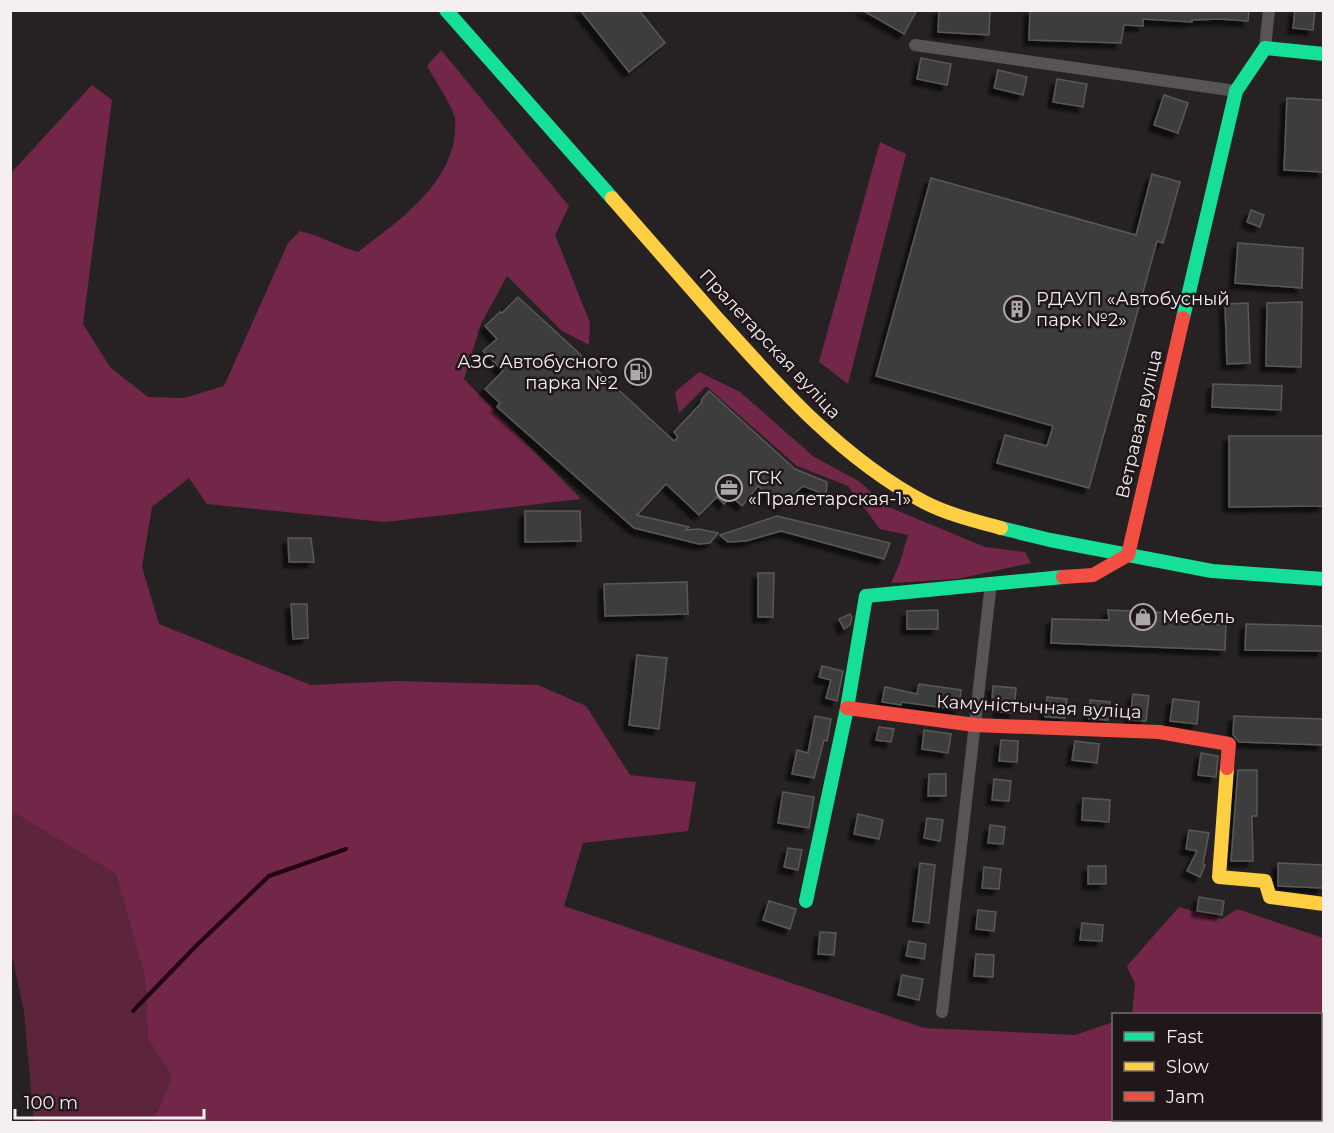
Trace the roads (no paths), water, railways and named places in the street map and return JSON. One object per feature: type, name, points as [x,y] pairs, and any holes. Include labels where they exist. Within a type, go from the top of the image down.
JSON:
[{"type":"street","name":"Ветравая вуліца","points":[[1128,555],[1236,91],[1265,48],[1269,10]]},
{"type":"street","name":"Пралетарская вуліца","points":[[448,13],[743,347],[797,404],[853,454],[889,482],[926,503],[975,521],[1039,538],[1212,571],[1323,579]]},
{"type":"street","points":[[915,45],[1236,91]]},
{"type":"street","points":[[1265,48],[1323,54]]},
{"type":"street","points":[[806,901],[847,708],[866,596],[1093,575],[1128,555]]},
{"type":"street","points":[[942,1012],[991,583]]},
{"type":"street","name":"Камуністычная вуліца","points":[[847,708],[975,725],[1159,732],[1229,744],[1219,877],[1265,881],[1270,897],[1323,904]]},
{"type":"waterway","points":[[133,1011],[269,876],[346,849]]},
{"type":"place","name":"РДАУП «Автобусный парк №2»","points":[[1017,309]]},
{"type":"place","name":"АЗС Автобусного парка №2","points":[[638,372]]},
{"type":"place","name":"ГСК «Пралетарская-1»","points":[[729,488]]},
{"type":"place","name":"Мебель","points":[[1143,617]]}]
